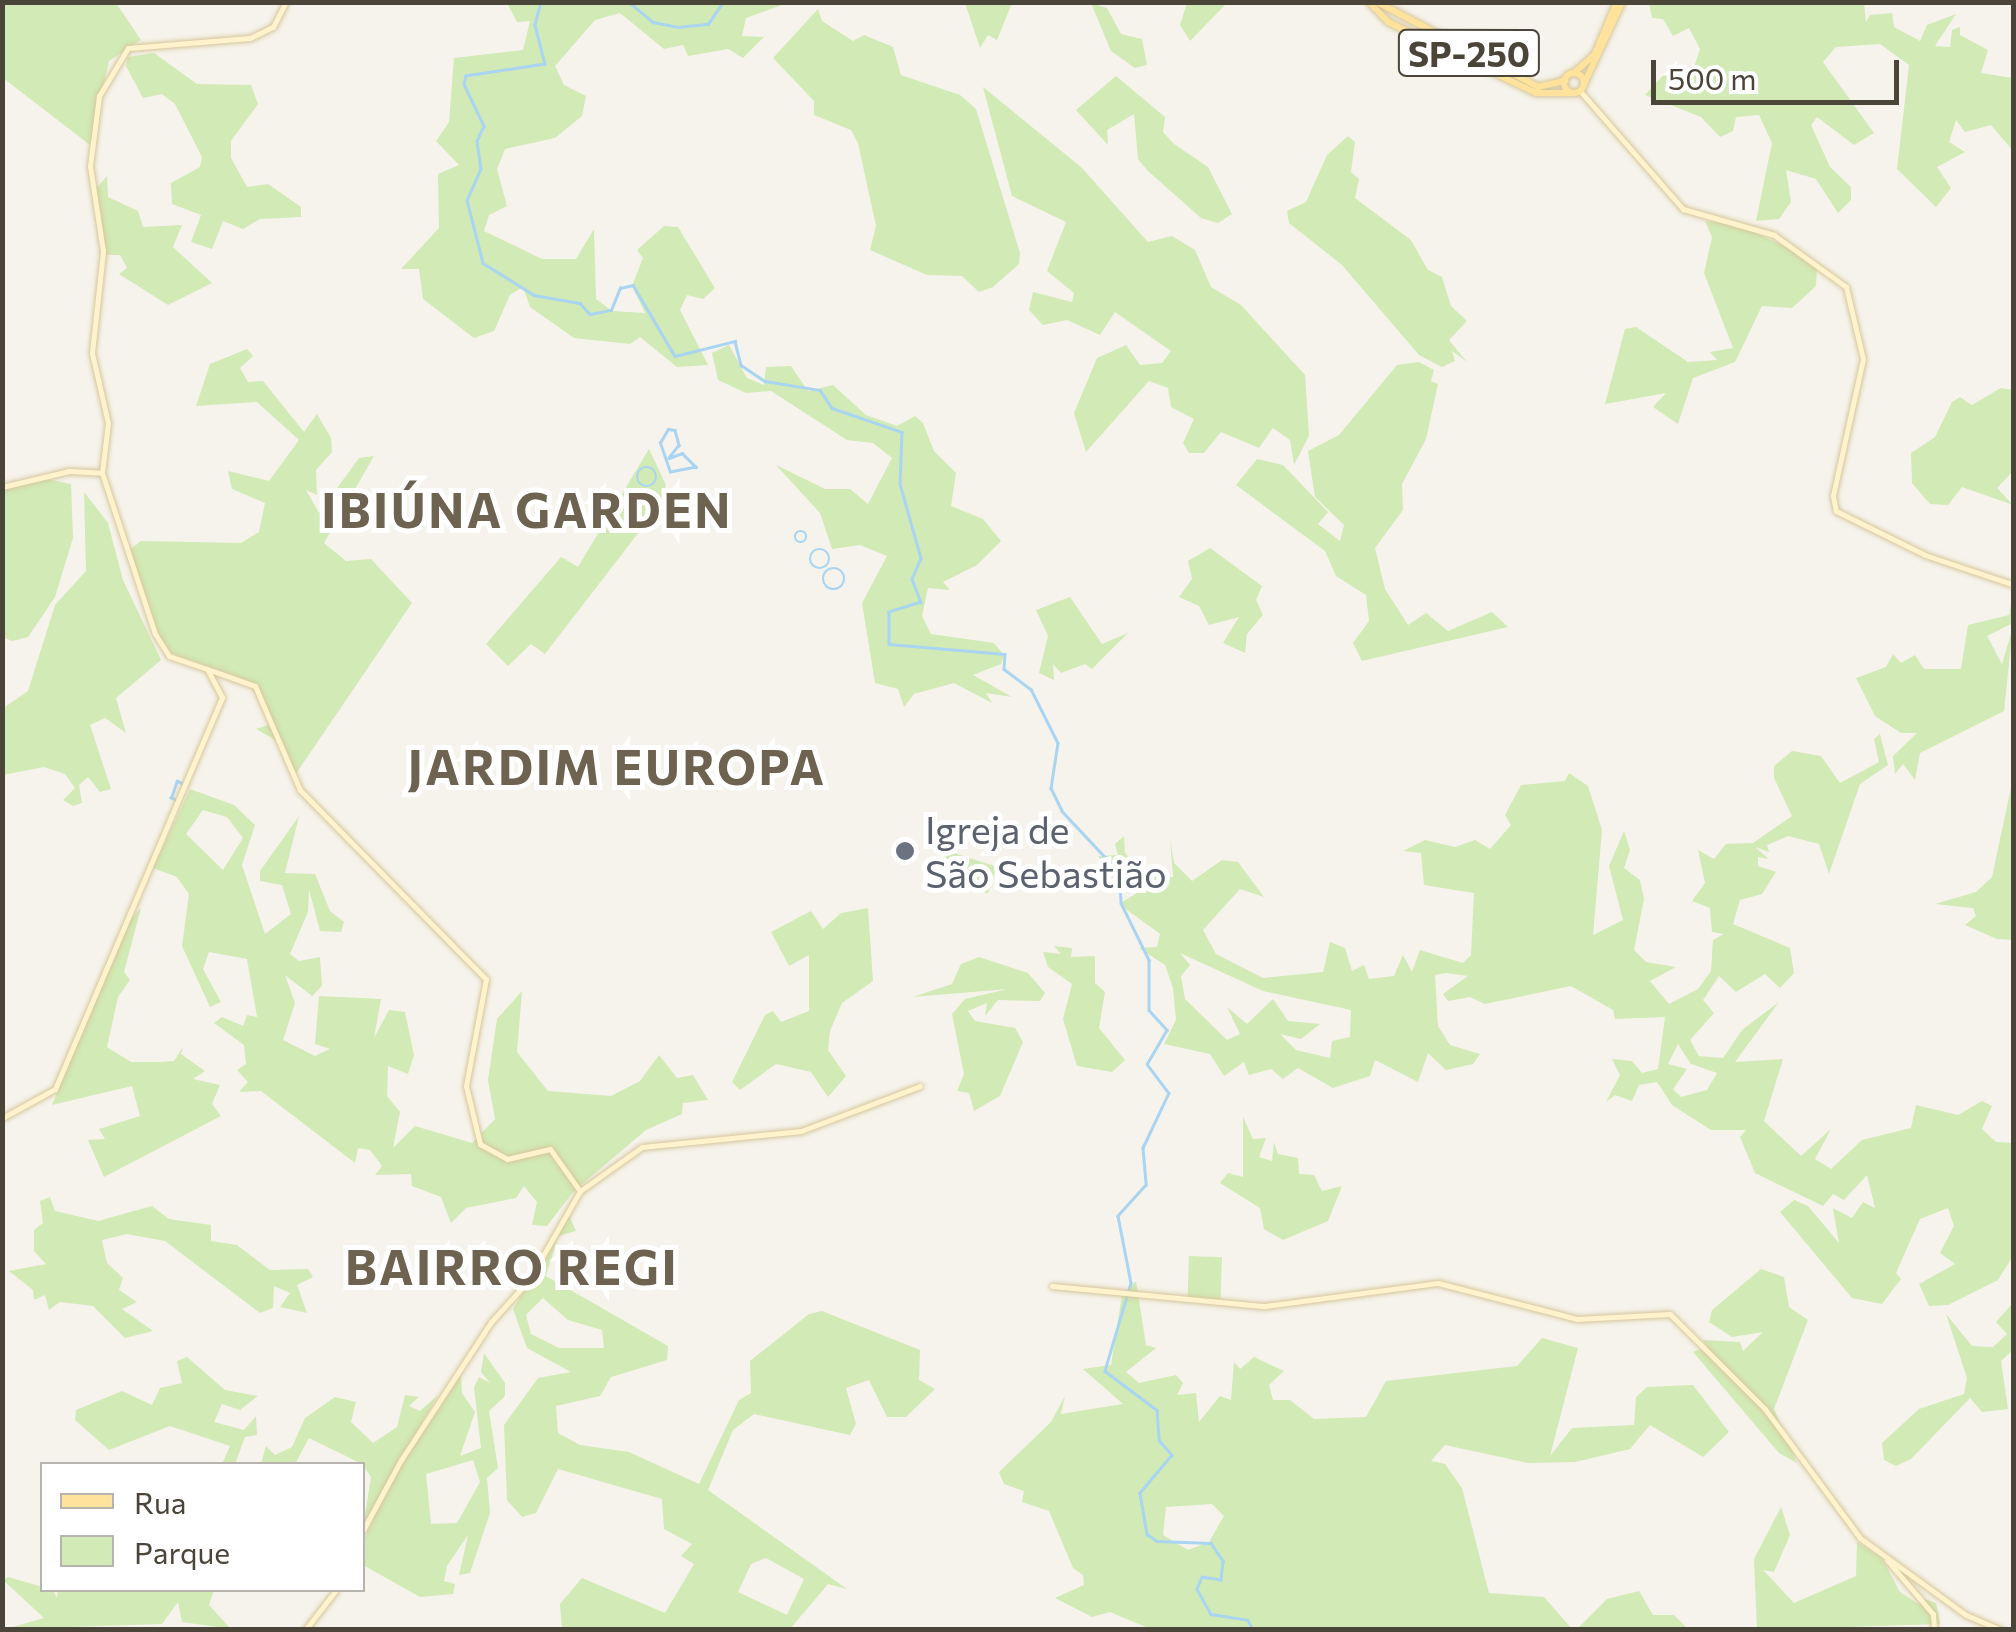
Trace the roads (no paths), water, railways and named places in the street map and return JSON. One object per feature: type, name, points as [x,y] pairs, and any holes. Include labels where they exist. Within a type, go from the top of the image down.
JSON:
[{"type":"main road","points":[[1368,2],[1388,22],[1536,93],[1579,89]]},
{"type":"main road","name":"SP-250","points":[[1377,2],[1538,87],[1565,81]]},
{"type":"main road","name":"SP-250","points":[[1579,89],[1620,2]]},
{"type":"main road","name":"SP-250","points":[[1574,73],[1601,44],[1620,2]]},
{"type":"main road","points":[[1574,73],[1579,89],[1565,81],[1574,73]]},
{"type":"street","points":[[286,2],[273,27],[250,38],[159,41],[116,58],[96,114],[90,166],[104,278],[92,374],[108,424],[102,473],[154,634],[169,656],[250,680],[300,790],[486,979],[466,1086],[480,1144],[507,1159],[550,1149],[580,1191]]},
{"type":"street","points":[[1579,89],[1682,209],[1774,234],[1846,288],[1863,359],[1833,496],[1836,511],[1925,555],[2014,585]]},
{"type":"street","points":[[2,487],[69,471],[102,473]]},
{"type":"street","points":[[2,1118],[42,1102],[60,1078],[216,723],[222,697],[206,669]]},
{"type":"street","points":[[365,1526],[401,1460],[491,1322],[529,1280],[580,1191],[642,1147],[800,1131],[920,1086]]},
{"type":"street","points":[[1052,1286],[1265,1306],[1438,1283],[1577,1319],[1670,1314],[1765,1408],[1854,1532],[1966,1615],[2002,1630]]},
{"type":"street","points":[[1884,1556],[1933,1614],[1934,1630]]},
{"type":"street","points":[[304,1630],[334,1592]]},
{"type":"waterway","points":[[541,2],[535,25],[545,64],[466,76],[464,84],[484,126],[477,141],[481,169],[467,200],[483,263],[534,295],[580,303],[590,314],[611,310],[620,288],[633,285],[675,356],[735,341],[741,365],[765,381],[820,390],[832,408],[902,432],[900,484],[921,558],[912,579],[921,602],[889,612],[889,644],[1005,654],[1004,669],[1031,689],[1058,743],[1051,788],[1062,811],[1119,872],[1121,903],[1149,960],[1149,1010],[1167,1030],[1147,1064],[1169,1093],[1143,1148],[1146,1185],[1118,1216],[1131,1283],[1105,1371],[1157,1410],[1159,1440],[1172,1455],[1140,1493],[1147,1534],[1157,1541],[1211,1543],[1223,1561],[1221,1580],[1202,1577],[1197,1589],[1211,1614],[1248,1620],[1253,1630]]},
{"type":"waterway","points":[[629,2],[653,22],[678,27],[708,24],[723,2]]},
{"type":"waterway","points":[[668,429],[675,430],[679,445],[669,458],[682,453],[696,467],[670,472],[660,443],[668,429]]},
{"type":"waterway","points":[[643,467],[651,467],[657,477],[651,487],[643,487],[637,481],[637,473],[643,467]]},
{"type":"waterway","points":[[801,532],[806,537],[801,542],[796,537],[801,532]]},
{"type":"waterway","points":[[820,549],[830,559],[820,569],[810,559],[820,549]]},
{"type":"waterway","points":[[830,568],[838,568],[845,579],[838,590],[830,590],[823,583],[823,575],[830,568]]},
{"type":"waterway","points":[[177,781],[184,784],[178,801],[171,798],[177,781]]},
{"type":"place","name":"Igreja de São Sebastião","points":[[905,851]]},
{"type":"district","name":"IBIÚNA GARDEN","points":[[527,509]]},
{"type":"district","name":"JARDIM EUROPA","points":[[617,766]]},
{"type":"district","name":"BAIRRO REGI","points":[[512,1266]]}]
